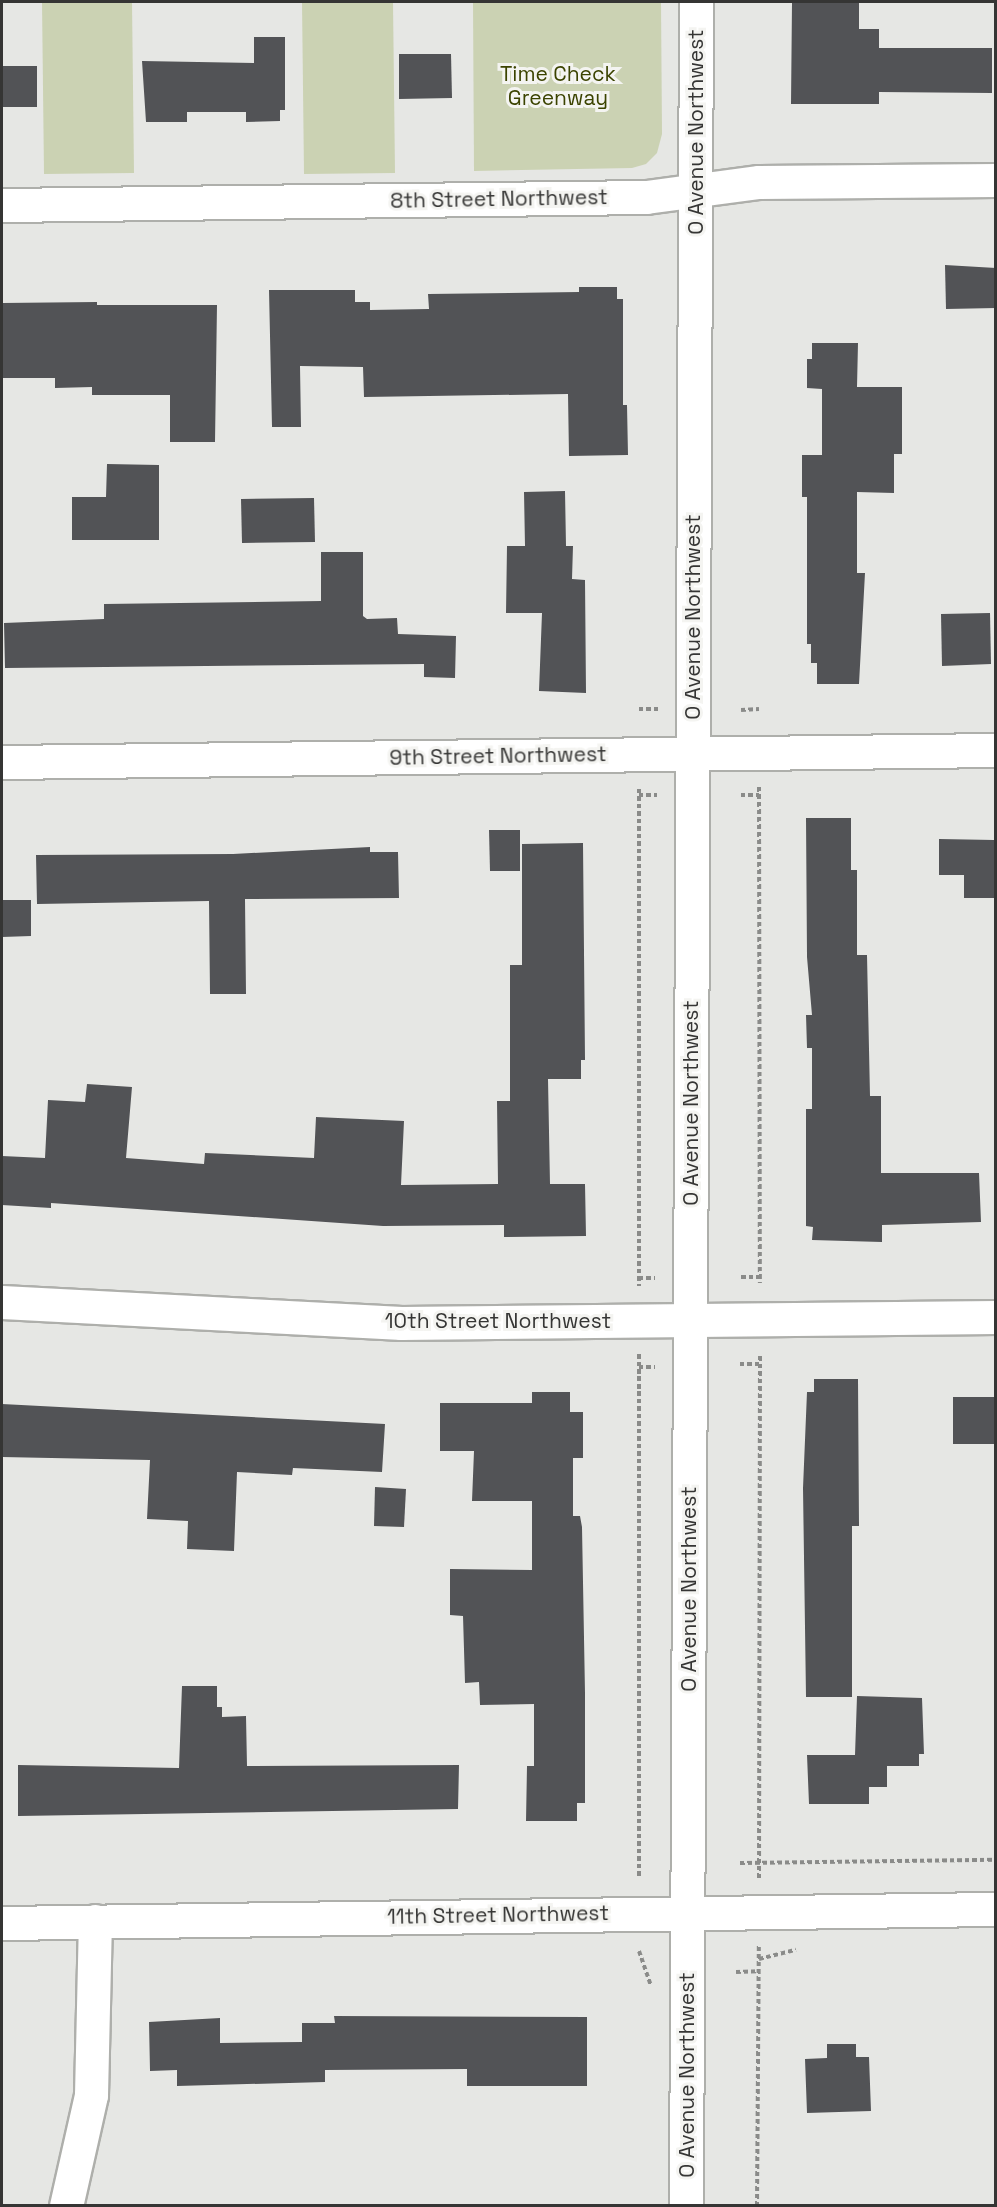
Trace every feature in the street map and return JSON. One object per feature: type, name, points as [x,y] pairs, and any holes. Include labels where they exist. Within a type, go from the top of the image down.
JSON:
[{"type":"street","name":"O Avenue Northwest","points":[[686,2205],[696,2]]},
{"type":"street","name":"8th Street Northwest","points":[[2,205],[646,197],[759,182],[996,180]]},
{"type":"street","name":"9th Street Northwest","points":[[2,762],[996,750]]},
{"type":"street","name":"10th Street Northwest","points":[[2,1302],[401,1323],[996,1317]]},
{"type":"street","name":"11th Street Northwest","points":[[2,1923],[688,1911],[996,1909]]},
{"type":"street","points":[[66,2205],[91,2095],[95,1921]]},
{"type":"path","points":[[639,709],[659,709]]},
{"type":"path","points":[[741,710],[759,709]]},
{"type":"path","points":[[639,780],[639,1296]]},
{"type":"path","points":[[759,780],[760,1294]]},
{"type":"path","points":[[639,795],[657,795]]},
{"type":"path","points":[[741,795],[759,795]]},
{"type":"path","points":[[741,1277],[760,1277]]},
{"type":"path","points":[[639,1278],[659,1278]]},
{"type":"path","points":[[639,1348],[639,1885]]},
{"type":"path","points":[[759,1884],[760,1348]]},
{"type":"path","points":[[740,1364],[760,1364]]},
{"type":"path","points":[[639,1367],[659,1367]]},
{"type":"path","points":[[740,1863],[996,1860]]},
{"type":"path","points":[[757,2205],[759,1940]]},
{"type":"path","points":[[736,1972],[759,1971]]},
{"type":"green space","points":[[42,2],[132,2],[134,173],[44,174]]},
{"type":"green space","points":[[302,2],[393,2],[395,173],[304,174]]},
{"type":"green space","name":"Time Check Greenway","points":[[473,2],[661,2],[662,134],[657,153],[646,164],[632,168],[474,171]]},
{"type":"building","points":[[792,2],[859,2],[859,29],[879,29],[879,48],[992,48],[992,93],[879,92],[879,104],[791,104]]},
{"type":"building","points":[[254,37],[285,37],[285,110],[280,110],[280,121],[246,122],[246,112],[187,112],[187,122],[146,122],[142,61],[254,63]]},
{"type":"building","points":[[399,54],[451,54],[452,98],[399,99]]},
{"type":"building","points":[[2,66],[37,66],[37,107],[2,107]]},
{"type":"building","points":[[945,265],[996,268],[996,308],[946,309]]},
{"type":"building","points":[[579,287],[617,287],[617,299],[623,299],[623,405],[627,405],[628,455],[569,456],[568,394],[364,397],[363,367],[300,366],[301,427],[272,427],[269,290],[355,290],[355,302],[370,302],[370,310],[429,309],[428,294],[579,292]]},
{"type":"building","points":[[97,302],[97,305],[217,305],[215,442],[170,442],[170,395],[92,395],[92,387],[55,388],[55,378],[2,378],[2,303]]},
{"type":"building","points":[[812,343],[858,343],[857,387],[902,387],[902,454],[894,454],[894,493],[857,492],[857,573],[865,573],[859,684],[817,684],[817,663],[811,663],[811,644],[807,644],[807,497],[802,497],[802,455],[822,455],[822,389],[807,388],[807,359],[812,359]]},
{"type":"building","points":[[107,464],[159,465],[159,540],[72,540],[72,497],[106,497]]},
{"type":"building","points":[[565,491],[566,546],[573,546],[572,579],[585,580],[586,693],[539,691],[542,613],[506,613],[507,546],[525,546],[524,492]]},
{"type":"building","points":[[314,498],[315,542],[242,543],[241,499]]},
{"type":"building","points":[[321,552],[363,552],[363,616],[367,619],[397,618],[398,634],[456,636],[455,678],[424,677],[424,664],[5,668],[4,623],[104,619],[104,604],[321,601]]},
{"type":"building","points":[[990,613],[991,664],[942,666],[941,614]]},
{"type":"building","points":[[806,818],[851,818],[851,870],[857,870],[857,955],[867,955],[870,1096],[881,1096],[881,1173],[979,1173],[981,1222],[882,1225],[882,1242],[812,1240],[813,1227],[806,1226],[806,1109],[812,1109],[812,1048],[807,1048],[806,1015],[812,1015],[807,957]]},
{"type":"building","points":[[489,830],[520,830],[520,871],[490,871]]},
{"type":"building","points":[[939,839],[994,840],[994,898],[964,898],[964,875],[939,875]]},
{"type":"building","points":[[583,843],[585,1060],[581,1060],[581,1079],[548,1079],[550,1184],[585,1184],[586,1236],[504,1237],[504,1225],[383,1226],[51,1203],[51,1208],[2,1205],[2,1156],[45,1158],[48,1100],[85,1102],[87,1084],[132,1087],[126,1158],[204,1164],[205,1153],[314,1158],[316,1117],[404,1121],[401,1185],[498,1184],[497,1101],[510,1101],[510,965],[522,965],[522,844]]},
{"type":"building","points":[[370,847],[370,852],[398,852],[399,898],[245,899],[246,994],[210,994],[209,901],[37,904],[36,855],[233,854]]},
{"type":"building","points":[[2,900],[31,900],[31,936],[2,937]]},
{"type":"building","points":[[814,1379],[858,1379],[859,1526],[852,1526],[852,1697],[806,1697],[803,1488],[807,1392],[814,1392]]},
{"type":"building","points":[[532,1392],[570,1392],[570,1412],[583,1412],[583,1458],[573,1458],[573,1516],[580,1516],[582,1527],[585,1693],[585,1803],[577,1803],[577,1821],[526,1821],[527,1766],[534,1766],[534,1704],[480,1705],[479,1682],[465,1683],[463,1616],[450,1615],[450,1569],[532,1570],[532,1501],[472,1501],[474,1451],[440,1451],[440,1403],[532,1403]]},
{"type":"building","points":[[953,1397],[996,1397],[996,1444],[953,1444]]},
{"type":"building","points":[[2,1404],[385,1424],[382,1472],[293,1468],[292,1475],[237,1472],[234,1551],[187,1549],[188,1521],[147,1519],[150,1460],[2,1457]]},
{"type":"building","points":[[375,1487],[406,1489],[404,1527],[374,1526]]},
{"type":"building","points":[[182,1686],[217,1686],[217,1707],[222,1707],[222,1717],[246,1716],[247,1766],[459,1765],[458,1809],[18,1816],[18,1765],[179,1768]]},
{"type":"building","points":[[857,1696],[922,1698],[924,1754],[919,1754],[919,1766],[887,1766],[887,1787],[869,1787],[869,1804],[809,1804],[807,1755],[855,1755]]},
{"type":"building","points":[[334,2016],[587,2017],[587,2086],[467,2086],[467,2069],[325,2070],[325,2082],[177,2086],[177,2070],[150,2071],[149,2022],[220,2018],[220,2043],[302,2042],[302,2023],[335,2023]]},
{"type":"building","points":[[827,2044],[856,2044],[856,2057],[869,2057],[871,2111],[807,2113],[805,2059],[827,2058]]}]
